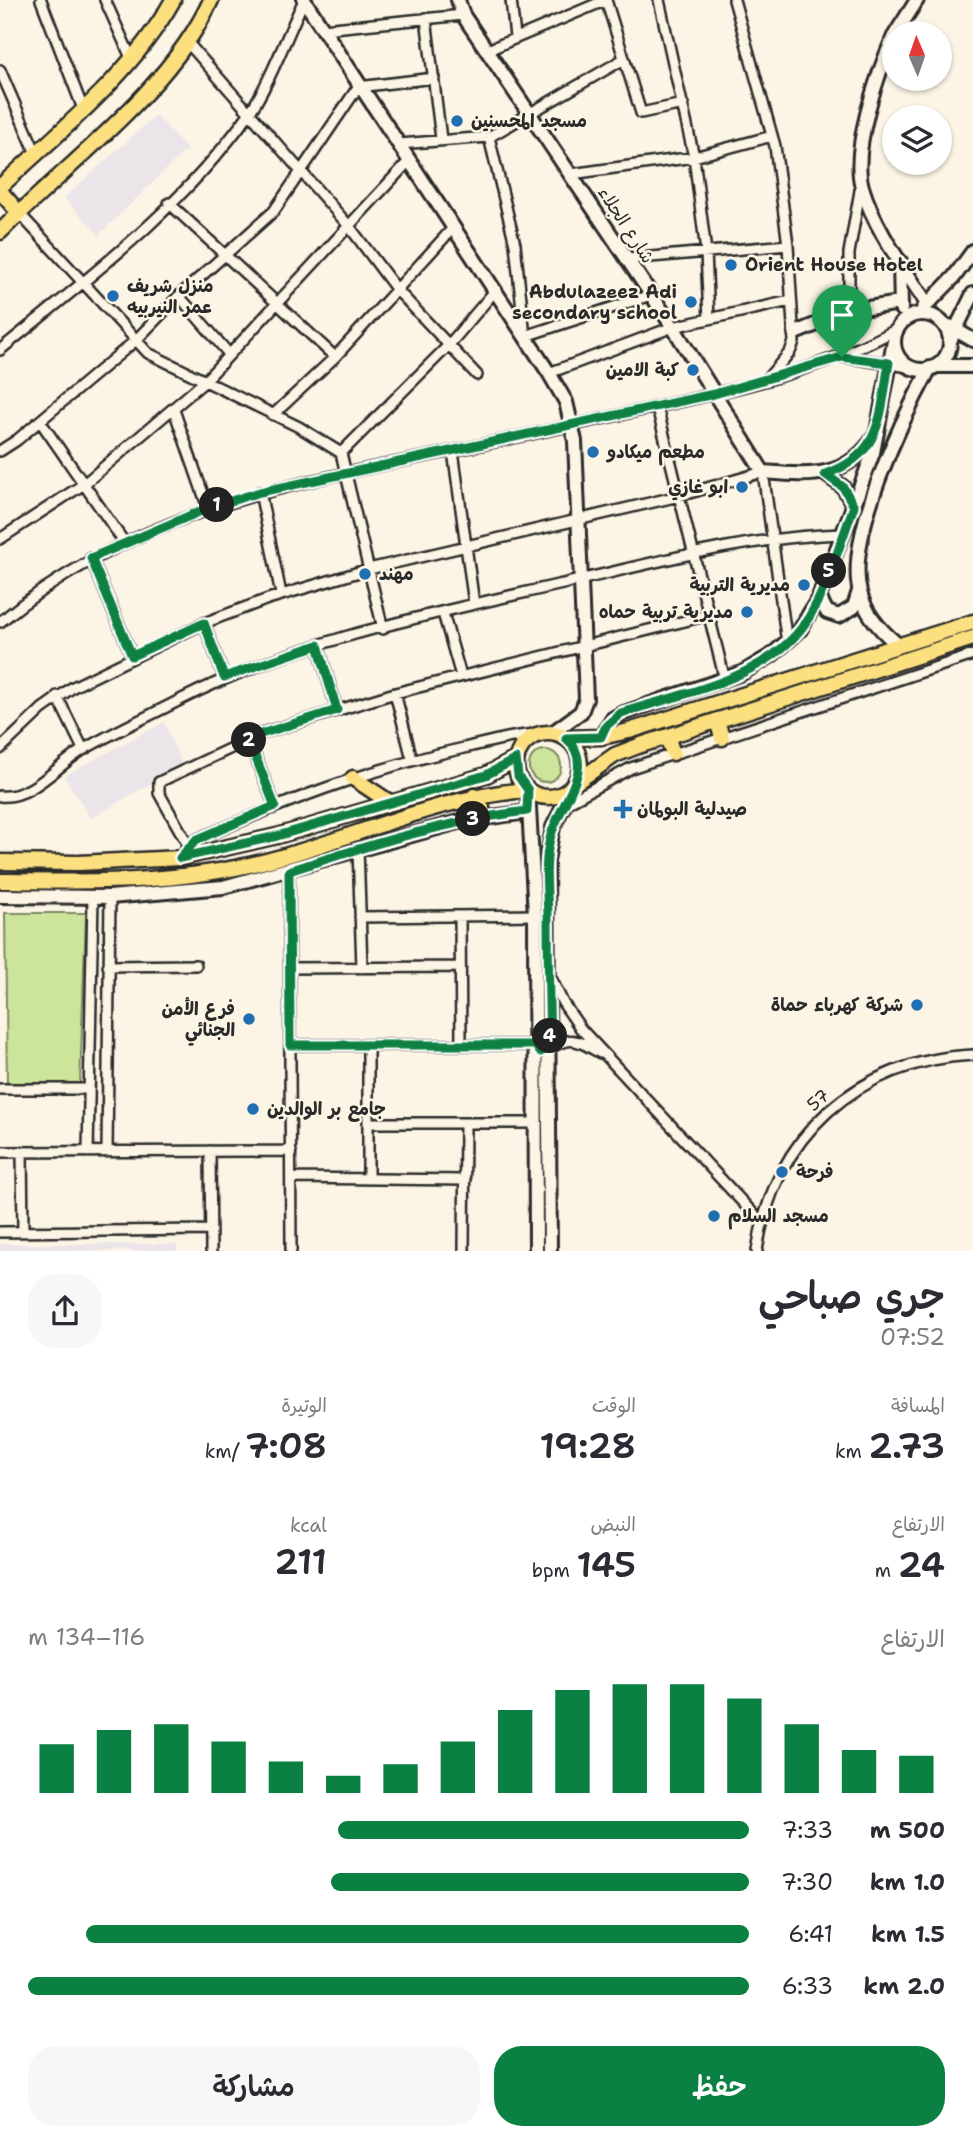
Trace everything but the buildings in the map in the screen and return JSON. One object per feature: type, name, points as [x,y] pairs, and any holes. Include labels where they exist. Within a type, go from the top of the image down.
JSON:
[{"type":"main road","points":[[19,213],[0,189],[132,60],[157,28],[172,0]]},
{"type":"main road","points":[[0,232],[147,92],[188,43],[211,0]]},
{"type":"main road","points":[[304,0],[358,87],[399,144],[566,402],[573,425],[584,647],[584,707],[552,735]]},
{"type":"main road","points":[[904,21],[917,0]]},
{"type":"main road","name":"شارع الجلاء","points":[[459,1],[464,15],[673,327],[763,472]]},
{"type":"main road","points":[[882,76],[864,133],[861,184],[870,208],[923,309],[942,322],[952,336],[973,340]]},
{"type":"main road","points":[[601,737],[606,726],[621,713],[724,680],[758,665],[787,643],[812,613],[854,506],[877,433],[889,363],[898,330],[954,277],[973,251]]},
{"type":"main road","points":[[900,261],[900,303],[895,352],[909,367],[973,366]]},
{"type":"main road","points":[[819,597],[827,612],[839,615],[854,607],[859,591],[857,562],[862,533],[911,403],[933,367],[946,356],[952,336],[971,300]]},
{"type":"main road","points":[[795,332],[849,311],[900,303]]},
{"type":"main road","points":[[763,472],[825,474],[850,463],[877,433]]},
{"type":"main road","points":[[825,474],[843,487],[854,506]]},
{"type":"main road","points":[[859,591],[874,621],[897,644]]},
{"type":"main road","points":[[536,1251],[534,854],[527,811],[528,790],[518,776],[516,759],[524,743],[552,735],[601,737],[662,721],[973,622]]},
{"type":"main road","points":[[0,881],[101,882],[209,875],[269,861],[474,796],[528,790],[548,797],[568,790],[615,755],[973,638]]},
{"type":"main road","points":[[717,720],[722,738]]},
{"type":"main road","points":[[550,1251],[548,849],[562,806],[579,774],[579,754],[552,735]]},
{"type":"main road","points":[[667,737],[673,754]]},
{"type":"main road","points":[[0,862],[233,848],[486,775],[516,759]]},
{"type":"main road","points":[[353,778],[391,803]]},
{"type":"main road","points":[[474,796],[482,808],[478,818]]},
{"type":"main road","points":[[0,897],[110,897],[223,887],[289,871],[358,848],[478,818],[527,811]]},
{"type":"street","points":[[41,0],[83,109]]},
{"type":"street","points":[[105,0],[132,60]]},
{"type":"street","points":[[0,350],[132,241],[249,114],[304,0]]},
{"type":"street","points":[[510,0],[515,37]]},
{"type":"street","points":[[488,50],[577,5],[606,0],[641,113],[683,104]]},
{"type":"street","points":[[659,0],[694,157],[706,253],[709,319]]},
{"type":"street","points":[[734,0],[772,136],[788,245],[790,301],[795,332],[790,352],[766,380]]},
{"type":"street","points":[[323,29],[464,15]]},
{"type":"street","points":[[426,18],[441,139]]},
{"type":"street","points":[[188,43],[349,226],[397,290],[477,375]]},
{"type":"street","points":[[399,144],[489,137],[624,59]]},
{"type":"street","points":[[0,70],[36,153]]},
{"type":"street","points":[[0,451],[136,340],[179,296],[274,211],[358,87],[434,78]]},
{"type":"street","points":[[571,174],[694,157],[772,136]]},
{"type":"street","points":[[489,137],[515,244],[525,336],[651,295]]},
{"type":"street","points":[[0,539],[84,484],[174,410],[204,382],[409,161]]},
{"type":"street","points":[[849,311],[849,253],[861,184]]},
{"type":"street","points":[[169,203],[224,257],[335,357]]},
{"type":"street","points":[[19,213],[148,353],[274,415],[341,453],[348,472],[383,629]]},
{"type":"street","points":[[274,415],[335,357],[453,228]]},
{"type":"street","points":[[628,259],[788,245]]},
{"type":"street","points":[[341,453],[448,346],[495,292]]},
{"type":"street","points":[[179,296],[229,354]]},
{"type":"street","points":[[549,373],[673,327],[790,301]]},
{"type":"street","points":[[0,622],[91,558],[208,508],[260,492],[348,472],[714,394],[842,357],[898,330]]},
{"type":"street","points":[[842,357],[909,367]]},
{"type":"street","points":[[657,407],[724,680]]},
{"type":"street","points":[[174,410],[208,508]]},
{"type":"street","points":[[40,421],[124,542]]},
{"type":"street","points":[[453,451],[474,604]]},
{"type":"street","points":[[0,749],[57,696],[132,656],[204,623],[281,594],[369,569],[679,496],[763,472],[787,643]]},
{"type":"street","points":[[260,492],[281,594]]},
{"type":"street","points":[[0,796],[7,797],[29,788],[83,749],[224,677],[318,645],[474,604],[693,552],[772,538],[843,534]]},
{"type":"street","points":[[91,558],[132,656]]},
{"type":"street","points":[[443,613],[461,676]]},
{"type":"street","points":[[552,735],[412,759],[275,806],[184,852],[159,793],[159,782],[248,738],[395,693],[709,615]]},
{"type":"street","points":[[204,623],[224,677]]},
{"type":"street","points":[[318,645],[337,710]]},
{"type":"street","points":[[562,806],[631,768],[973,655]]},
{"type":"street","points":[[395,693],[412,759]]},
{"type":"street","points":[[57,696],[83,749]]},
{"type":"street","points":[[248,738],[275,806]]},
{"type":"street","points":[[358,848],[362,968]]},
{"type":"street","points":[[289,871],[291,1251]]},
{"type":"street","points":[[88,1152],[93,897]]},
{"type":"street","points":[[107,1152],[110,897]]},
{"type":"street","points":[[360,917],[535,915]]},
{"type":"street","points":[[460,916],[461,1045]]},
{"type":"street","points":[[108,966],[197,965]]},
{"type":"street","points":[[290,968],[460,967]]},
{"type":"street","points":[[549,972],[568,1012],[762,1223]]},
{"type":"street","points":[[290,1045],[535,1045],[540,1052],[558,1042],[572,1040],[608,1058]]},
{"type":"street","points":[[368,1045],[368,1179]]},
{"type":"street","name":"57","points":[[757,1251],[772,1192],[804,1133],[828,1111],[870,1083],[900,1069],[948,1056],[973,1055]]},
{"type":"street","points":[[0,1089],[89,1089]]},
{"type":"street","points":[[368,1123],[537,1123]]},
{"type":"street","points":[[464,1251],[465,1123]]},
{"type":"street","points":[[210,1151],[211,1251]]},
{"type":"street","points":[[0,1152],[291,1151]]},
{"type":"street","points":[[22,1152],[23,1232]]},
{"type":"street","points":[[291,1178],[465,1180]]},
{"type":"street","points":[[0,1232],[211,1230]]},
{"type":"shaded area","points":[[156,115],[187,149],[99,235],[64,198]]},
{"type":"shaded area","points":[[164,722],[184,769],[135,792],[91,819],[64,776]]},
{"type":"shaded area","points":[[0,1244],[177,1244],[177,1251],[0,1251]]},
{"type":"green space","points":[[545,750],[557,754],[561,766],[557,778],[545,782],[533,778],[529,766],[533,754]]},
{"type":"green space","points":[[5,913],[86,913],[80,1084],[7,1086]]},
{"type":"place","name":"مسجد المحسنين","points":[[457,121]]},
{"type":"place","name":"Orient House Hotel","points":[[731,265]]},
{"type":"place","name":"منزل شريف عمر النيربيه","points":[[113,296]]},
{"type":"place","name":"Abdulazeez Adi secondary school","points":[[691,302]]},
{"type":"place","name":"كبة الامين","points":[[693,370]]},
{"type":"place","name":"مطعم ميكادو","points":[[593,452]]},
{"type":"place","name":"ابو غازي","points":[[742,487]]},
{"type":"place","name":"مهند","points":[[365,574]]},
{"type":"place","name":"مديرية التربية","points":[[804,585]]},
{"type":"place","name":"مديرية تربية حماه","points":[[747,612]]},
{"type":"place","name":"صيدلية البولمان","points":[[623,809]]},
{"type":"place","name":"شركة كهرباء حماة","points":[[917,1005]]},
{"type":"place","name":"فرع الأمن الجنائي","points":[[249,1019]]},
{"type":"place","name":"جامع بر الوالدين","points":[[253,1109]]},
{"type":"place","name":"فرحة","points":[[782,1172]]},
{"type":"place","name":"مسجد السلام","points":[[714,1216]]},
{"type":"route","points":[[842,357],[889,363],[877,433],[861,455],[838,470],[825,474],[843,487],[854,506],[819,597],[800,630],[772,655],[742,673],[621,713],[606,726],[601,737],[566,738],[579,754],[580,764],[579,774],[557,817],[548,849],[550,1048],[540,1052],[535,1045],[290,1045],[289,871],[358,848],[461,821],[527,811],[528,790],[518,776],[516,759],[486,775],[233,848],[180,858],[188,845],[196,840],[275,806],[248,738],[337,710],[318,645],[224,677],[204,623],[132,656],[91,558],[208,508],[260,492],[714,394],[842,357]]}]
